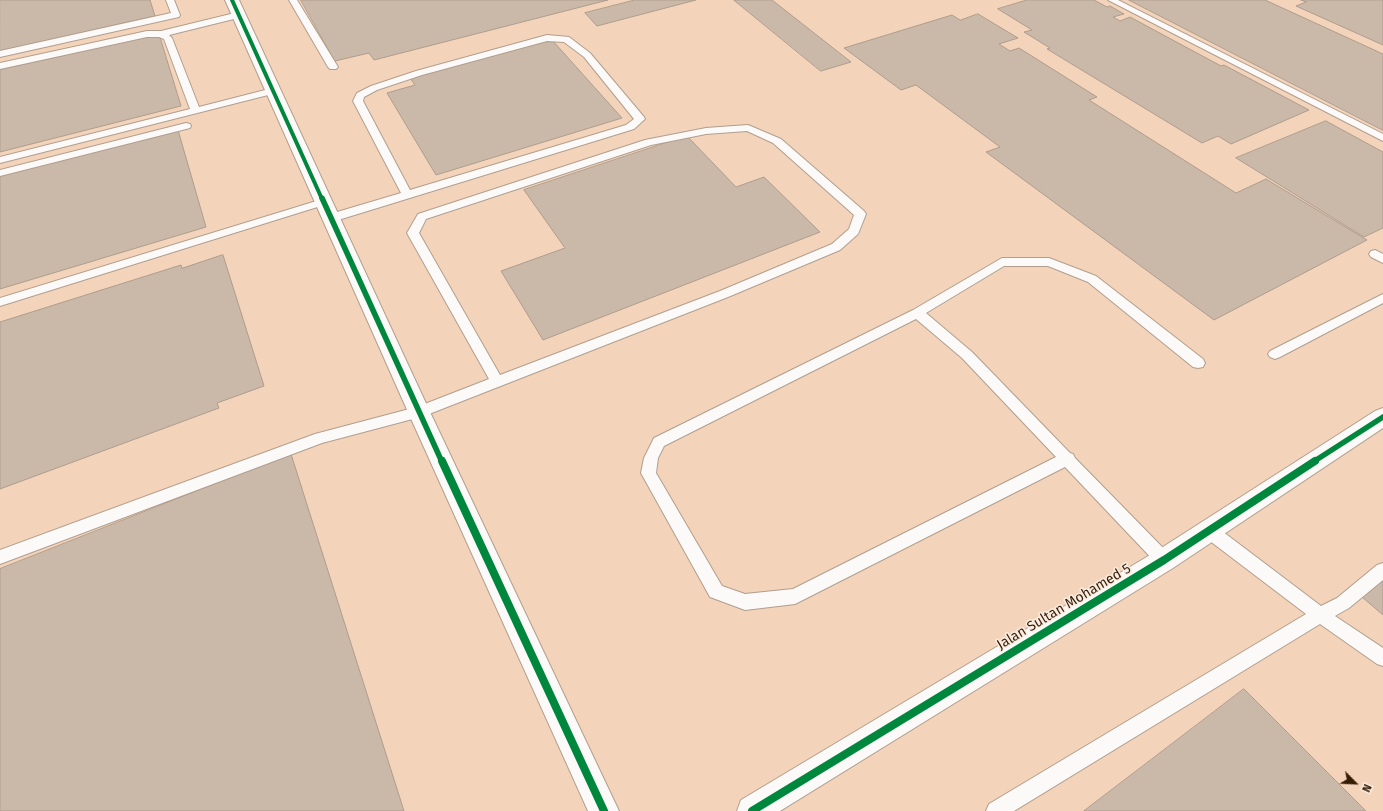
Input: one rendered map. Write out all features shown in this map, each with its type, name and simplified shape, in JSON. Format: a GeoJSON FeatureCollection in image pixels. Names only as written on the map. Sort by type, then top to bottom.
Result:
{"type":"FeatureCollection","features":[{"type":"Feature","properties":{"kind":"street"},"geometry":{"type":"LineString","coordinates":[[235,8],[419,412],[604,811]]}},
{"type":"Feature","properties":{"kind":"street","name":"Jalan Sultan Mohamed 5"},"geometry":{"type":"LineString","coordinates":[[752,811],[1164,560],[1383,417]]}},
{"type":"Feature","properties":{"kind":"lane"},"geometry":{"type":"LineString","coordinates":[[0,54],[176,15],[170,0]]}},
{"type":"Feature","properties":{"kind":"lane"},"geometry":{"type":"LineString","coordinates":[[293,0],[333,68]]}},
{"type":"Feature","properties":{"kind":"lane"},"geometry":{"type":"LineString","coordinates":[[1112,0],[1383,138]]}},
{"type":"Feature","properties":{"kind":"lane"},"geometry":{"type":"LineString","coordinates":[[0,66],[147,34],[161,34],[235,8]]}},
{"type":"Feature","properties":{"kind":"lane"},"geometry":{"type":"LineString","coordinates":[[161,34],[168,38],[196,111]]}},
{"type":"Feature","properties":{"kind":"lane"},"geometry":{"type":"LineString","coordinates":[[0,302],[327,210],[407,195],[630,127],[640,119],[587,54],[566,39],[547,38],[419,73],[374,88],[360,95],[358,101],[407,195]]}},
{"type":"Feature","properties":{"kind":"lane"},"geometry":{"type":"LineString","coordinates":[[0,160],[273,91]]}},
{"type":"Feature","properties":{"kind":"lane"},"geometry":{"type":"LineString","coordinates":[[0,173],[186,126]]}},
{"type":"Feature","properties":{"kind":"lane"},"geometry":{"type":"LineString","coordinates":[[0,557],[320,438],[419,412],[497,382],[724,294],[836,247],[854,231],[860,214],[777,141],[748,128],[706,131],[649,142],[422,217],[412,233],[497,382]]}},
{"type":"Feature","properties":{"kind":"lane"},"geometry":{"type":"LineString","coordinates":[[1068,458],[795,596],[745,602],[716,592],[648,474],[651,458],[659,442],[917,313],[1002,262],[1049,262],[1092,279],[1198,363]]}},
{"type":"Feature","properties":{"kind":"lane"},"geometry":{"type":"LineString","coordinates":[[1275,354],[1383,298]]}},
{"type":"Feature","properties":{"kind":"lane"},"geometry":{"type":"LineString","coordinates":[[917,313],[967,355],[1068,458],[1164,560]]}},
{"type":"Feature","properties":{"kind":"lane"},"geometry":{"type":"LineString","coordinates":[[1208,530],[1320,615],[1383,658]]}},
{"type":"Feature","properties":{"kind":"lane"},"geometry":{"type":"LineString","coordinates":[[996,811],[1320,615],[1344,603],[1383,570]]}},
{"type":"Feature","properties":{"kind":"shaded area"},"geometry":{"type":"Polygon","coordinates":[[[0,0],[1383,0],[1383,811],[0,811],[0,0]]]}},
{"type":"Feature","properties":{"kind":"building"},"geometry":{"type":"Polygon","coordinates":[[[0,0],[150,0],[155,16],[0,51],[0,0]]]}},
{"type":"Feature","properties":{"kind":"building"},"geometry":{"type":"Polygon","coordinates":[[[301,0],[608,0],[374,60],[369,53],[335,61],[301,0]]]}},
{"type":"Feature","properties":{"kind":"building"},"geometry":{"type":"Polygon","coordinates":[[[635,0],[696,0],[597,26],[585,13],[635,0]]]}},
{"type":"Feature","properties":{"kind":"building"},"geometry":{"type":"Polygon","coordinates":[[[734,0],[772,0],[851,62],[821,71],[734,0]]]}},
{"type":"Feature","properties":{"kind":"building"},"geometry":{"type":"Polygon","coordinates":[[[1027,0],[1094,0],[1107,7],[1110,6],[1124,14],[1113,17],[1120,21],[1130,17],[1221,66],[1224,65],[1309,110],[1231,144],[1218,136],[1202,143],[1047,49],[1050,48],[1024,32],[1032,30],[998,9],[1027,0]]]}},
{"type":"Feature","properties":{"kind":"building"},"geometry":{"type":"Polygon","coordinates":[[[1129,0],[1265,0],[1383,54],[1383,130],[1129,0]]]}},
{"type":"Feature","properties":{"kind":"building"},"geometry":{"type":"Polygon","coordinates":[[[1301,0],[1383,0],[1383,45],[1296,6],[1306,2],[1301,0]]]}},
{"type":"Feature","properties":{"kind":"building"},"geometry":{"type":"Polygon","coordinates":[[[978,14],[1018,38],[999,44],[1010,51],[1019,48],[1097,97],[1089,100],[1236,193],[1266,179],[1367,240],[1214,320],[986,152],[1000,147],[916,85],[901,90],[844,48],[952,15],[960,20],[978,14]]]}},
{"type":"Feature","properties":{"kind":"building"},"geometry":{"type":"Polygon","coordinates":[[[159,34],[181,106],[0,152],[0,70],[159,34]]]}},
{"type":"Feature","properties":{"kind":"building"},"geometry":{"type":"Polygon","coordinates":[[[552,40],[622,118],[436,175],[387,93],[415,85],[410,78],[552,40]]]}},
{"type":"Feature","properties":{"kind":"building"},"geometry":{"type":"Polygon","coordinates":[[[1326,121],[1383,152],[1383,228],[1364,237],[1236,158],[1326,121]]]}},
{"type":"Feature","properties":{"kind":"building"},"geometry":{"type":"Polygon","coordinates":[[[178,130],[206,227],[0,289],[0,176],[178,130]]]}},
{"type":"Feature","properties":{"kind":"building"},"geometry":{"type":"Polygon","coordinates":[[[687,136],[736,187],[764,177],[820,232],[543,340],[501,271],[565,248],[524,190],[687,136]]]}},
{"type":"Feature","properties":{"kind":"building"},"geometry":{"type":"Polygon","coordinates":[[[223,255],[264,386],[217,403],[219,408],[0,489],[0,322],[181,265],[182,268],[223,255]]]}},
{"type":"Feature","properties":{"kind":"building"},"geometry":{"type":"Polygon","coordinates":[[[291,454],[404,811],[0,811],[0,569],[291,454]]]}},
{"type":"Feature","properties":{"kind":"building"},"geometry":{"type":"Polygon","coordinates":[[[1383,570],[1383,615],[1355,591],[1383,570]]]}},
{"type":"Feature","properties":{"kind":"building"},"geometry":{"type":"Polygon","coordinates":[[[1244,689],[1366,811],[1084,811],[1244,689]]]}},
{"type":"Feature","properties":{"kind":"cycle path"},"geometry":{"type":"LineString","coordinates":[[232,0],[419,412],[604,811]]}},
{"type":"Feature","properties":{"kind":"cycle path"},"geometry":{"type":"LineString","coordinates":[[752,811],[1164,560],[1383,417]]}}]}
